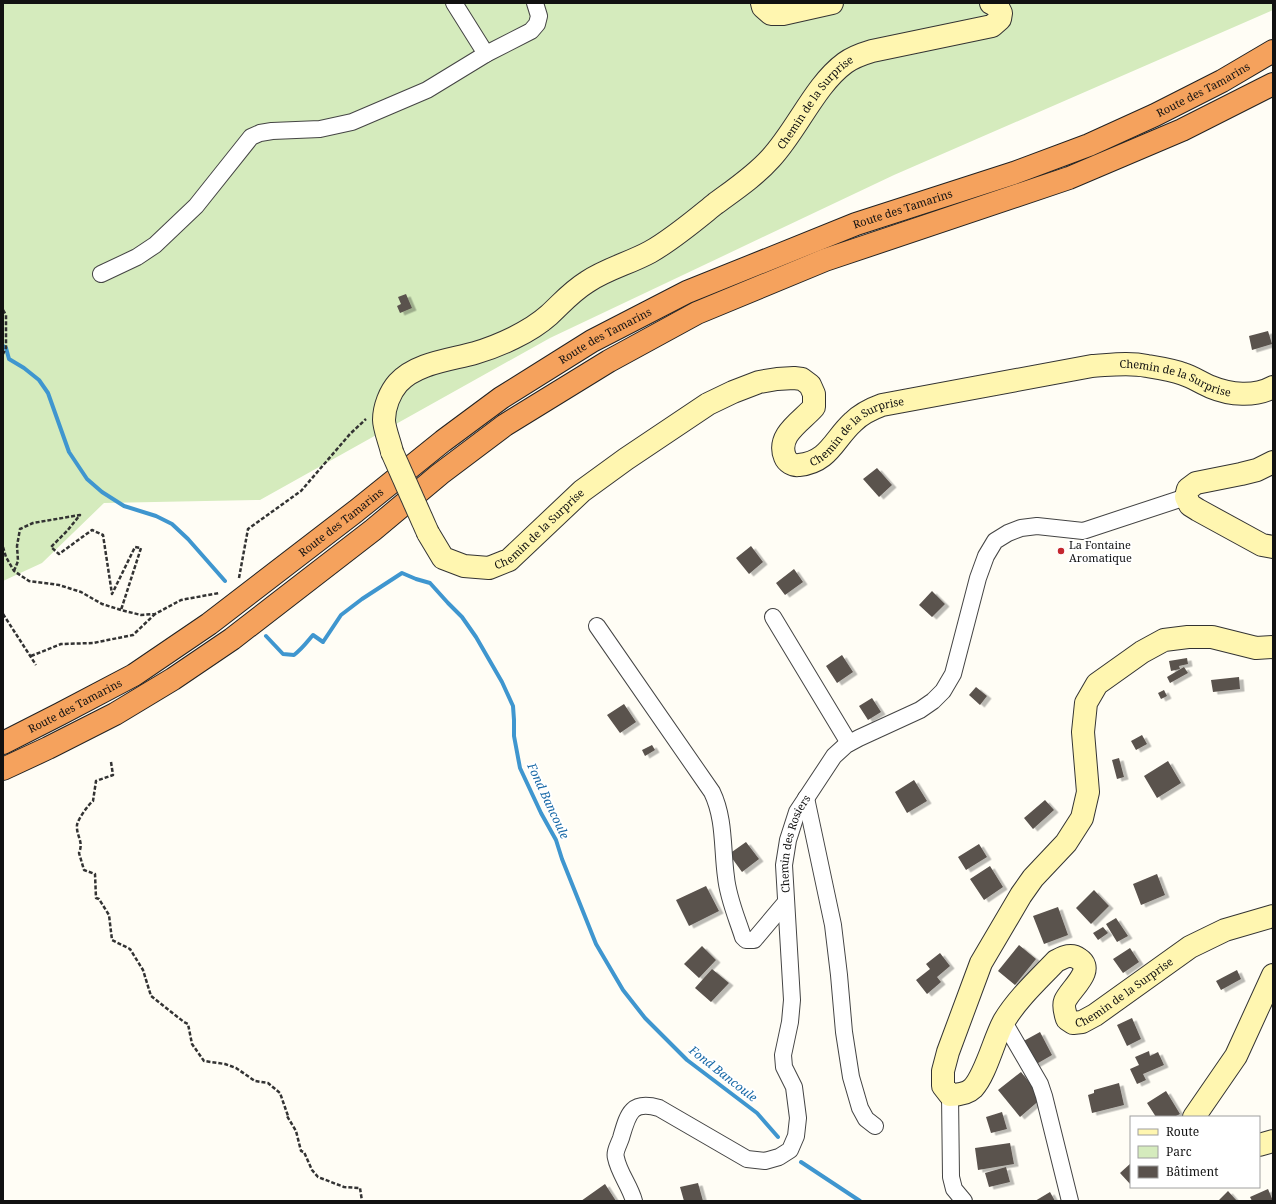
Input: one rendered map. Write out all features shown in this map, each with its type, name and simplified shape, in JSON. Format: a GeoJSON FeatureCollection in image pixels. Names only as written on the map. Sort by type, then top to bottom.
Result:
{"type":"FeatureCollection","features":[{"type":"Feature","properties":{"kind":"highway","name":"Route des Tamarins"},"geometry":{"type":"LineString","coordinates":[[3,743],[134,675],[203,628],[350,515],[442,441],[501,398],[592,341],[687,292],[856,224],[1014,173],[1089,145],[1155,115],[1222,81],[1273,51]]}},
{"type":"Feature","properties":{"kind":"highway","name":"Route des Tamarins"},"geometry":{"type":"LineString","coordinates":[[3,769],[115,714],[186,670],[232,639],[373,530],[440,474],[505,425],[609,361],[643,342],[697,313],[825,260],[1069,178],[1182,130],[1273,84]]}},
{"type":"Feature","properties":{"kind":"main road"},"geometry":{"type":"LineString","coordinates":[[762,3],[763,7],[771,14],[783,14],[832,3]]}},
{"type":"Feature","properties":{"kind":"main road","name":"Chemin de la Surprise"},"geometry":{"type":"LineString","coordinates":[[991,3],[998,7],[1001,13],[1000,19],[992,26],[872,51],[858,55],[845,63],[833,73],[786,141],[771,159],[756,173],[673,236],[650,252],[588,281],[568,295],[548,316],[508,340],[476,352],[439,361],[409,373],[398,383],[390,394],[384,420],[392,452],[428,533],[443,558],[464,566],[490,568],[509,560],[582,491],[626,459],[708,404],[759,382],[777,379],[802,379],[810,385],[814,394],[814,407],[789,432],[784,440],[783,450],[785,458],[796,466],[808,464],[821,458],[831,450],[852,422],[865,412],[882,405],[1092,366],[1118,364],[1146,365],[1184,374],[1212,388],[1243,394],[1264,392],[1273,387]]}},
{"type":"Feature","properties":{"kind":"main road"},"geometry":{"type":"LineString","coordinates":[[1273,462],[1257,470],[1196,483],[1188,489],[1186,497],[1190,504],[1198,510],[1262,545],[1273,547]]}},
{"type":"Feature","properties":{"kind":"main road"},"geometry":{"type":"LineString","coordinates":[[950,1095],[943,1086],[943,1071],[948,1052],[981,963],[1021,895],[1033,878],[1066,843],[1082,818],[1088,792],[1083,732],[1086,703],[1097,684],[1142,652],[1164,640],[1188,637],[1212,637],[1256,648],[1273,647]]}},
{"type":"Feature","properties":{"kind":"main road","name":"Chemin de la Surprise"},"geometry":{"type":"LineString","coordinates":[[950,1095],[962,1095],[973,1088],[981,1076],[1004,1022],[1019,1000],[1056,961],[1072,955],[1080,959],[1084,966],[1084,973],[1065,1001],[1064,1010],[1066,1019],[1073,1023],[1082,1022],[1095,1015],[1190,947],[1225,930],[1273,916]]}},
{"type":"Feature","properties":{"kind":"main road"},"geometry":{"type":"LineString","coordinates":[[1195,1116],[1236,1056],[1273,975]]}},
{"type":"Feature","properties":{"kind":"main road"},"geometry":{"type":"LineString","coordinates":[[1260,1145],[1273,1141]]}},
{"type":"Feature","properties":{"kind":"street"},"geometry":{"type":"LineString","coordinates":[[454,3],[486,54]]}},
{"type":"Feature","properties":{"kind":"street"},"geometry":{"type":"LineString","coordinates":[[101,274],[137,257],[155,245],[196,206],[251,137],[260,133],[272,131],[320,129],[352,122],[427,90],[486,54],[531,31],[537,24],[539,16],[535,3]]}},
{"type":"Feature","properties":{"kind":"street","name":"Chemin des Rosiers"},"geometry":{"type":"LineString","coordinates":[[634,1201],[618,1166],[615,1155],[626,1120],[632,1110],[639,1106],[649,1105],[659,1108],[747,1160],[765,1161],[779,1157],[790,1150],[796,1136],[798,1118],[794,1087],[784,1067],[783,1055],[790,1022],[792,1000],[784,865],[787,846],[797,812],[834,756],[849,743],[920,710],[933,701],[943,691],[955,669],[978,578],[986,556],[995,541],[1008,533],[1021,528],[1037,526],[1083,531],[1186,497]]}},
{"type":"Feature","properties":{"kind":"street"},"geometry":{"type":"LineString","coordinates":[[773,617],[849,743]]}},
{"type":"Feature","properties":{"kind":"street"},"geometry":{"type":"LineString","coordinates":[[597,626],[712,792],[718,804],[721,818],[726,879],[733,909],[743,937],[746,940],[754,940],[786,902]]}},
{"type":"Feature","properties":{"kind":"street"},"geometry":{"type":"LineString","coordinates":[[806,798],[833,925],[844,1032],[851,1077],[860,1108],[866,1119],[876,1126]]}},
{"type":"Feature","properties":{"kind":"street"},"geometry":{"type":"LineString","coordinates":[[1004,1022],[1040,1084],[1070,1201]]}},
{"type":"Feature","properties":{"kind":"street"},"geometry":{"type":"LineString","coordinates":[[950,1095],[951,1177],[954,1189],[964,1201]]}},
{"type":"Feature","properties":{"kind":"path"},"geometry":{"type":"LineString","coordinates":[[3,310],[6,315],[6,348],[3,354]]}},
{"type":"Feature","properties":{"kind":"path"},"geometry":{"type":"LineString","coordinates":[[235,583],[239,579],[248,529],[301,491],[362,422],[387,406]]}},
{"type":"Feature","properties":{"kind":"path"},"geometry":{"type":"LineString","coordinates":[[14,571],[18,561],[17,546],[20,529],[33,523],[80,515],[67,531],[51,546],[59,554],[92,530],[103,535],[112,594],[135,547],[141,548],[121,610]]}},
{"type":"Feature","properties":{"kind":"path"},"geometry":{"type":"LineString","coordinates":[[3,547],[6,557],[14,571],[29,581],[59,585],[81,592],[102,604],[121,610],[141,615],[155,614]]}},
{"type":"Feature","properties":{"kind":"path"},"geometry":{"type":"LineString","coordinates":[[31,656],[61,644],[93,643],[133,635],[155,614],[181,600],[217,594],[222,591]]}},
{"type":"Feature","properties":{"kind":"path"},"geometry":{"type":"LineString","coordinates":[[3,614],[36,664]]}},
{"type":"Feature","properties":{"kind":"path"},"geometry":{"type":"LineString","coordinates":[[111,762],[113,775],[96,781],[93,801],[89,804],[78,826],[82,848],[79,854],[84,870],[95,874],[96,898],[99,899],[109,915],[112,940],[130,950],[143,970],[151,996],[188,1024],[192,1044],[204,1061],[225,1064],[236,1068],[255,1081],[268,1083],[280,1093],[288,1116],[286,1116],[296,1132],[301,1151],[304,1152],[312,1170],[318,1177],[335,1184],[344,1187],[360,1188],[362,1201]]}},
{"type":"Feature","properties":{"kind":"green space"},"geometry":{"type":"Polygon","coordinates":[[[3,3],[1273,3],[1273,10],[894,175],[550,338],[260,500],[104,503],[42,563],[3,581],[3,3]]]}},
{"type":"Feature","properties":{"kind":"building"},"geometry":{"type":"Polygon","coordinates":[[[406,294],[412,308],[400,313],[397,306],[401,304],[398,297],[406,294]]]}},
{"type":"Feature","properties":{"kind":"building"},"geometry":{"type":"Polygon","coordinates":[[[1268,331],[1272,344],[1252,350],[1249,336],[1268,331]]]}},
{"type":"Feature","properties":{"kind":"building"},"geometry":{"type":"Polygon","coordinates":[[[877,468],[892,485],[879,497],[863,479],[877,468]]]}},
{"type":"Feature","properties":{"kind":"building"},"geometry":{"type":"Polygon","coordinates":[[[751,546],[763,562],[749,574],[736,558],[751,546]]]}},
{"type":"Feature","properties":{"kind":"building"},"geometry":{"type":"Polygon","coordinates":[[[794,569],[803,582],[785,595],[776,583],[794,569]]]}},
{"type":"Feature","properties":{"kind":"building"},"geometry":{"type":"Polygon","coordinates":[[[932,591],[945,604],[932,617],[919,605],[932,591]]]}},
{"type":"Feature","properties":{"kind":"building"},"geometry":{"type":"Polygon","coordinates":[[[842,655],[853,672],[837,683],[826,666],[842,655]]]}},
{"type":"Feature","properties":{"kind":"building"},"geometry":{"type":"Polygon","coordinates":[[[1187,658],[1188,664],[1179,666],[1180,669],[1171,671],[1169,661],[1187,658]]]}},
{"type":"Feature","properties":{"kind":"building"},"geometry":{"type":"Polygon","coordinates":[[[1184,667],[1188,673],[1170,683],[1167,677],[1184,667]]]}},
{"type":"Feature","properties":{"kind":"building"},"geometry":{"type":"Polygon","coordinates":[[[1239,677],[1240,689],[1213,692],[1211,680],[1239,677]]]}},
{"type":"Feature","properties":{"kind":"building"},"geometry":{"type":"Polygon","coordinates":[[[976,687],[987,696],[980,705],[969,695],[976,687]]]}},
{"type":"Feature","properties":{"kind":"building"},"geometry":{"type":"Polygon","coordinates":[[[1164,690],[1167,696],[1161,699],[1158,693],[1164,690]]]}},
{"type":"Feature","properties":{"kind":"building"},"geometry":{"type":"Polygon","coordinates":[[[872,698],[881,712],[868,720],[859,706],[872,698]]]}},
{"type":"Feature","properties":{"kind":"building"},"geometry":{"type":"Polygon","coordinates":[[[624,704],[636,722],[620,733],[607,715],[624,704]]]}},
{"type":"Feature","properties":{"kind":"building"},"geometry":{"type":"Polygon","coordinates":[[[1142,735],[1147,744],[1136,750],[1131,741],[1142,735]]]}},
{"type":"Feature","properties":{"kind":"building"},"geometry":{"type":"Polygon","coordinates":[[[652,745],[655,750],[645,756],[642,750],[652,745]]]}},
{"type":"Feature","properties":{"kind":"building"},"geometry":{"type":"Polygon","coordinates":[[[1119,758],[1124,777],[1117,779],[1112,760],[1119,758]]]}},
{"type":"Feature","properties":{"kind":"building"},"geometry":{"type":"Polygon","coordinates":[[[1168,761],[1181,783],[1157,798],[1144,776],[1168,761]]]}},
{"type":"Feature","properties":{"kind":"building"},"geometry":{"type":"Polygon","coordinates":[[[914,780],[927,801],[907,813],[895,792],[914,780]]]}},
{"type":"Feature","properties":{"kind":"building"},"geometry":{"type":"Polygon","coordinates":[[[1045,800],[1054,810],[1033,829],[1024,818],[1045,800]]]}},
{"type":"Feature","properties":{"kind":"building"},"geometry":{"type":"Polygon","coordinates":[[[746,842],[759,859],[742,872],[729,854],[746,842]]]}},
{"type":"Feature","properties":{"kind":"building"},"geometry":{"type":"Polygon","coordinates":[[[979,844],[987,857],[966,870],[958,857],[979,844]]]}},
{"type":"Feature","properties":{"kind":"building"},"geometry":{"type":"Polygon","coordinates":[[[990,866],[1003,887],[984,900],[970,879],[990,866]]]}},
{"type":"Feature","properties":{"kind":"building"},"geometry":{"type":"Polygon","coordinates":[[[1157,874],[1165,895],[1141,905],[1133,884],[1157,874]]]}},
{"type":"Feature","properties":{"kind":"building"},"geometry":{"type":"Polygon","coordinates":[[[706,886],[719,911],[689,926],[676,900],[706,886]]]}},
{"type":"Feature","properties":{"kind":"building"},"geometry":{"type":"Polygon","coordinates":[[[1094,890],[1109,906],[1091,924],[1076,908],[1094,890]]]}},
{"type":"Feature","properties":{"kind":"building"},"geometry":{"type":"Polygon","coordinates":[[[1058,907],[1068,935],[1044,944],[1033,916],[1058,907]]]}},
{"type":"Feature","properties":{"kind":"building"},"geometry":{"type":"Polygon","coordinates":[[[1116,918],[1128,936],[1117,942],[1106,924],[1116,918]]]}},
{"type":"Feature","properties":{"kind":"building"},"geometry":{"type":"Polygon","coordinates":[[[1103,927],[1108,933],[1098,940],[1093,933],[1103,927]]]}},
{"type":"Feature","properties":{"kind":"building"},"geometry":{"type":"Polygon","coordinates":[[[1019,945],[1036,959],[1015,985],[998,971],[1019,945]]]}},
{"type":"Feature","properties":{"kind":"building"},"geometry":{"type":"Polygon","coordinates":[[[702,946],[716,960],[699,978],[684,964],[702,946]]]}},
{"type":"Feature","properties":{"kind":"building"},"geometry":{"type":"Polygon","coordinates":[[[1130,948],[1139,962],[1123,973],[1113,959],[1130,948]]]}},
{"type":"Feature","properties":{"kind":"building"},"geometry":{"type":"Polygon","coordinates":[[[940,953],[950,966],[937,977],[941,982],[927,994],[916,980],[930,969],[926,964],[940,953]]]}},
{"type":"Feature","properties":{"kind":"building"},"geometry":{"type":"Polygon","coordinates":[[[712,969],[729,983],[711,1002],[695,988],[712,969]]]}},
{"type":"Feature","properties":{"kind":"building"},"geometry":{"type":"Polygon","coordinates":[[[1237,970],[1241,979],[1221,990],[1216,981],[1237,970]]]}},
{"type":"Feature","properties":{"kind":"building"},"geometry":{"type":"Polygon","coordinates":[[[1132,1018],[1141,1039],[1127,1046],[1117,1025],[1132,1018]]]}},
{"type":"Feature","properties":{"kind":"building"},"geometry":{"type":"Polygon","coordinates":[[[1040,1032],[1052,1055],[1033,1066],[1020,1043],[1040,1032]]]}},
{"type":"Feature","properties":{"kind":"building"},"geometry":{"type":"Polygon","coordinates":[[[1149,1051],[1150,1056],[1158,1052],[1164,1065],[1143,1074],[1146,1080],[1137,1084],[1130,1069],[1139,1065],[1135,1057],[1149,1051]]]}},
{"type":"Feature","properties":{"kind":"building"},"geometry":{"type":"Polygon","coordinates":[[[1021,1072],[1042,1098],[1020,1117],[998,1090],[1021,1072]]]}},
{"type":"Feature","properties":{"kind":"building"},"geometry":{"type":"Polygon","coordinates":[[[1119,1083],[1124,1105],[1092,1113],[1088,1095],[1094,1093],[1094,1090],[1119,1083]]]}},
{"type":"Feature","properties":{"kind":"building"},"geometry":{"type":"Polygon","coordinates":[[[1166,1091],[1180,1114],[1176,1116],[1155,1116],[1147,1103],[1166,1091]]]}},
{"type":"Feature","properties":{"kind":"building"},"geometry":{"type":"Polygon","coordinates":[[[1002,1112],[1007,1129],[991,1133],[986,1117],[1002,1112]]]}},
{"type":"Feature","properties":{"kind":"building"},"geometry":{"type":"Polygon","coordinates":[[[1010,1143],[1014,1164],[978,1170],[975,1148],[1010,1143]]]}},
{"type":"Feature","properties":{"kind":"building"},"geometry":{"type":"Polygon","coordinates":[[[1130,1164],[1130,1184],[1120,1173],[1130,1164]]]}},
{"type":"Feature","properties":{"kind":"building"},"geometry":{"type":"Polygon","coordinates":[[[1006,1167],[1010,1182],[989,1187],[985,1173],[1006,1167]]]}},
{"type":"Feature","properties":{"kind":"building"},"geometry":{"type":"Polygon","coordinates":[[[698,1183],[703,1201],[684,1201],[680,1187],[698,1183]]]}},
{"type":"Feature","properties":{"kind":"building"},"geometry":{"type":"Polygon","coordinates":[[[605,1184],[616,1201],[581,1201],[605,1184]]]}},
{"type":"Feature","properties":{"kind":"building"},"geometry":{"type":"Polygon","coordinates":[[[1268,1189],[1273,1201],[1252,1201],[1250,1197],[1268,1189]]]}},
{"type":"Feature","properties":{"kind":"building"},"geometry":{"type":"Polygon","coordinates":[[[1228,1191],[1237,1201],[1218,1201],[1228,1191]]]}},
{"type":"Feature","properties":{"kind":"building"},"geometry":{"type":"Polygon","coordinates":[[[1050,1192],[1055,1201],[1035,1201],[1050,1192]]]}},
{"type":"Feature","properties":{"kind":"waterway","name":"Fond Bancoule"},"geometry":{"type":"LineString","coordinates":[[3,346],[6,348],[9,359],[24,368],[39,380],[48,393],[69,452],[87,479],[102,492],[124,506],[156,516],[172,524],[188,539],[225,581]]}},
{"type":"Feature","properties":{"kind":"waterway","name":"Fond Bancoule"},"geometry":{"type":"LineString","coordinates":[[266,636],[283,654],[294,655],[313,635],[323,642],[341,615],[362,599],[402,573],[430,583],[462,617],[476,637],[502,682],[513,706],[514,736],[520,768],[541,813],[556,840],[562,859],[596,944],[623,990],[645,1018],[687,1060],[757,1113],[778,1137]]}},
{"type":"Feature","properties":{"kind":"waterway","name":"Fond Bancoule"},"geometry":{"type":"LineString","coordinates":[[801,1162],[860,1201]]}},
{"type":"Feature","properties":{"kind":"place","name":"La Fontaine Aromatique"},"geometry":{"type":"Point","coordinates":[1061,551]}}]}
